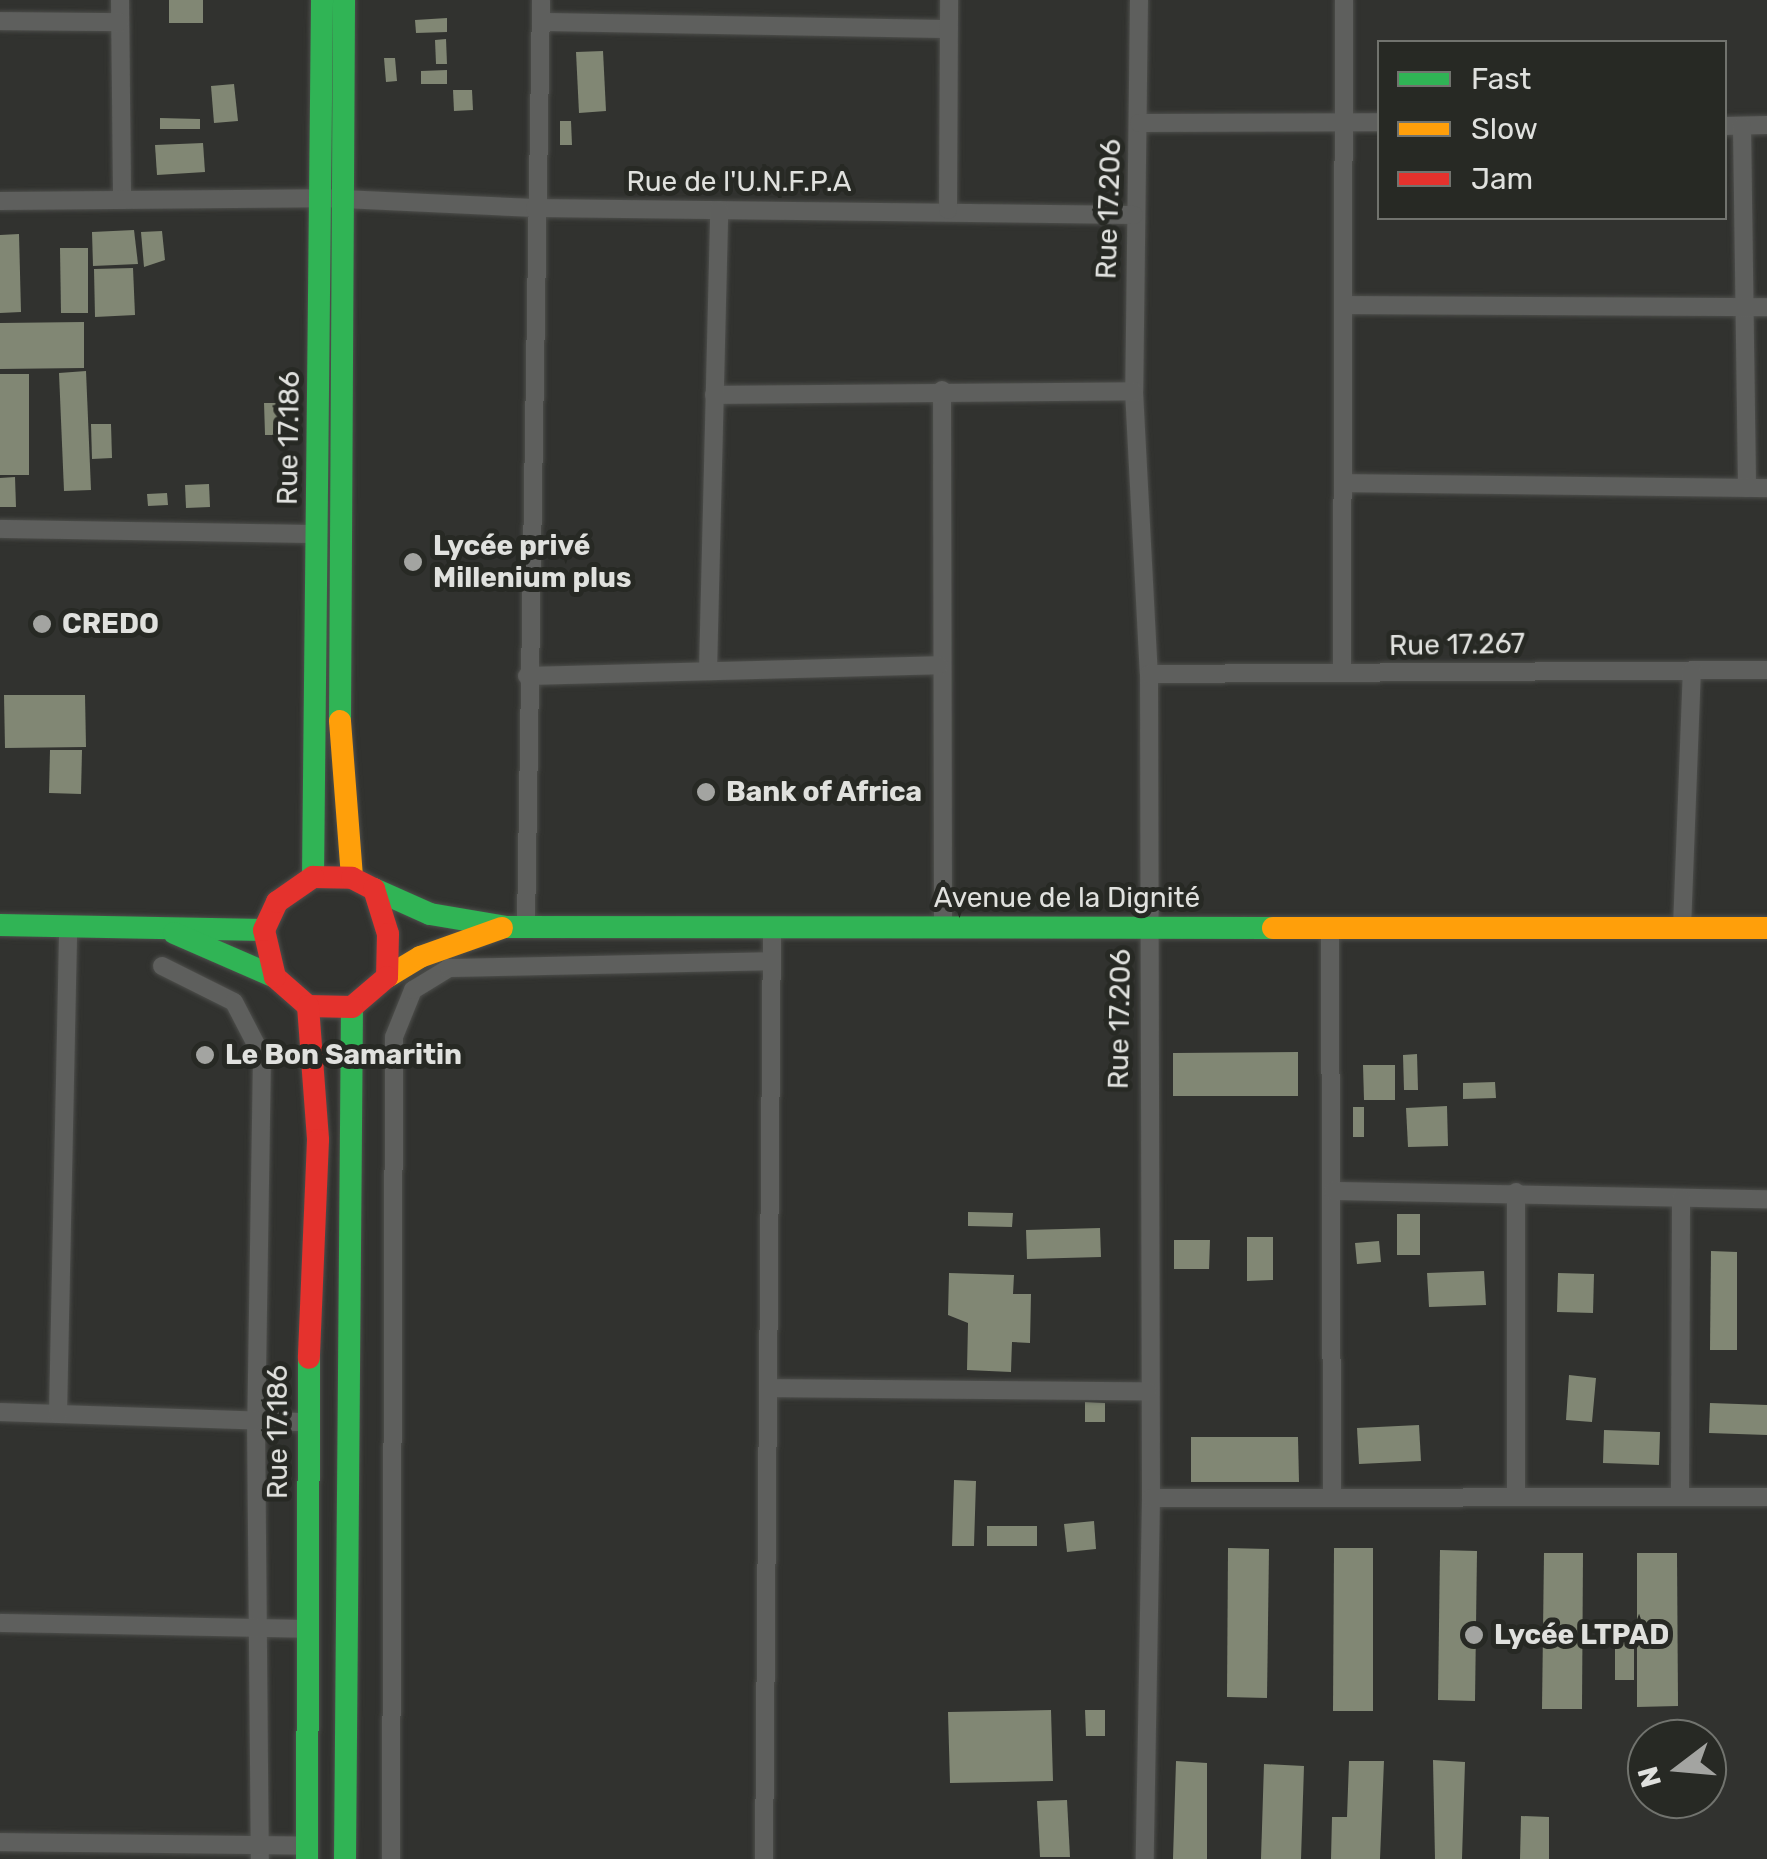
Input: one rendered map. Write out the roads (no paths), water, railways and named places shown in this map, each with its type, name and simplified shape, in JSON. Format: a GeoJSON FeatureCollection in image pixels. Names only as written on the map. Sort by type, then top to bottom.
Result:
{"type":"FeatureCollection","features":[{"type":"Feature","properties":{"kind":"main road","name":"Rue 17.186"},"geometry":{"type":"LineString","coordinates":[[313,877],[318,534],[332,198],[322,0]]}},
{"type":"Feature","properties":{"kind":"main road"},"geometry":{"type":"LineString","coordinates":[[344,0],[332,198],[340,784],[352,878]]}},
{"type":"Feature","properties":{"kind":"main road"},"geometry":{"type":"LineString","coordinates":[[275,977],[264,930],[277,902],[313,877],[352,878],[374,889],[388,934],[387,977]]}},
{"type":"Feature","properties":{"kind":"main road","name":"Avenue de la Dignité"},"geometry":{"type":"LineString","coordinates":[[374,889],[430,914],[516,927],[1767,928]]}},
{"type":"Feature","properties":{"kind":"main road"},"geometry":{"type":"LineString","coordinates":[[0,925],[264,930]]}},
{"type":"Feature","properties":{"kind":"main road"},"geometry":{"type":"LineString","coordinates":[[160,927],[275,977],[308,1006],[352,1007],[387,977],[420,957],[516,927]]}},
{"type":"Feature","properties":{"kind":"main road","name":"Rue 17.186"},"geometry":{"type":"LineString","coordinates":[[307,1853],[310,1628],[306,1422],[318,1140],[308,1006]]}},
{"type":"Feature","properties":{"kind":"main road"},"geometry":{"type":"LineString","coordinates":[[345,1859],[346,1126],[352,1007]]}},
{"type":"Feature","properties":{"kind":"street"},"geometry":{"type":"LineString","coordinates":[[120,0],[122,200]]}},
{"type":"Feature","properties":{"kind":"street"},"geometry":{"type":"LineString","coordinates":[[516,927],[527,676],[541,0]]}},
{"type":"Feature","properties":{"kind":"street"},"geometry":{"type":"LineString","coordinates":[[948,210],[949,0]]}},
{"type":"Feature","properties":{"kind":"street","name":"Rue 17.206"},"geometry":{"type":"LineString","coordinates":[[1138,0],[1140,123],[1134,215],[1134,392],[1148,674],[1148,1391],[1152,1498],[1145,1859]]}},
{"type":"Feature","properties":{"kind":"street"},"geometry":{"type":"LineString","coordinates":[[1342,674],[1344,0]]}},
{"type":"Feature","properties":{"kind":"street"},"geometry":{"type":"LineString","coordinates":[[0,20],[120,22]]}},
{"type":"Feature","properties":{"kind":"street"},"geometry":{"type":"LineString","coordinates":[[541,22],[948,29]]}},
{"type":"Feature","properties":{"kind":"street"},"geometry":{"type":"LineString","coordinates":[[1140,123],[1377,122]]}},
{"type":"Feature","properties":{"kind":"street"},"geometry":{"type":"LineString","coordinates":[[1747,488],[1745,306],[1733,126],[1767,125]]}},
{"type":"Feature","properties":{"kind":"street","name":"Rue de l'U.N.F.P.A"},"geometry":{"type":"LineString","coordinates":[[0,201],[332,198],[535,208],[1134,215]]}},
{"type":"Feature","properties":{"kind":"street"},"geometry":{"type":"LineString","coordinates":[[708,670],[719,210]]}},
{"type":"Feature","properties":{"kind":"street"},"geometry":{"type":"LineString","coordinates":[[1343,306],[1767,306]]}},
{"type":"Feature","properties":{"kind":"street"},"geometry":{"type":"LineString","coordinates":[[714,395],[942,390],[1134,392]]}},
{"type":"Feature","properties":{"kind":"street"},"geometry":{"type":"LineString","coordinates":[[942,390],[939,666],[943,929]]}},
{"type":"Feature","properties":{"kind":"street"},"geometry":{"type":"LineString","coordinates":[[1343,483],[1767,488]]}},
{"type":"Feature","properties":{"kind":"street"},"geometry":{"type":"LineString","coordinates":[[0,529],[318,534]]}},
{"type":"Feature","properties":{"kind":"street"},"geometry":{"type":"LineString","coordinates":[[527,676],[939,666]]}},
{"type":"Feature","properties":{"kind":"street"},"geometry":{"type":"LineString","coordinates":[[1682,928],[1692,670]]}},
{"type":"Feature","properties":{"kind":"street","name":"Rue 17.267"},"geometry":{"type":"LineString","coordinates":[[1148,674],[1767,670]]}},
{"type":"Feature","properties":{"kind":"street"},"geometry":{"type":"LineString","coordinates":[[58,1414],[68,925]]}},
{"type":"Feature","properties":{"kind":"street"},"geometry":{"type":"LineString","coordinates":[[1330,927],[1332,1494]]}},
{"type":"Feature","properties":{"kind":"street"},"geometry":{"type":"LineString","coordinates":[[764,1859],[772,930]]}},
{"type":"Feature","properties":{"kind":"street"},"geometry":{"type":"LineString","coordinates":[[391,1859],[394,1037],[413,990],[449,968],[772,962]]}},
{"type":"Feature","properties":{"kind":"street"},"geometry":{"type":"LineString","coordinates":[[162,966],[234,1002],[262,1056],[256,1420],[260,1852]]}},
{"type":"Feature","properties":{"kind":"street"},"geometry":{"type":"LineString","coordinates":[[1333,1191],[1767,1200]]}},
{"type":"Feature","properties":{"kind":"street"},"geometry":{"type":"LineString","coordinates":[[1516,1192],[1516,1496]]}},
{"type":"Feature","properties":{"kind":"street"},"geometry":{"type":"LineString","coordinates":[[1680,1494],[1681,1198]]}},
{"type":"Feature","properties":{"kind":"street"},"geometry":{"type":"LineString","coordinates":[[768,1388],[1148,1391]]}},
{"type":"Feature","properties":{"kind":"street"},"geometry":{"type":"LineString","coordinates":[[0,1412],[306,1422]]}},
{"type":"Feature","properties":{"kind":"street"},"geometry":{"type":"LineString","coordinates":[[1152,1498],[1332,1494],[1767,1496]]}},
{"type":"Feature","properties":{"kind":"street"},"geometry":{"type":"LineString","coordinates":[[0,1623],[310,1628]]}},
{"type":"Feature","properties":{"kind":"street"},"geometry":{"type":"LineString","coordinates":[[0,1842],[54,1851],[307,1853]]}},
{"type":"Feature","properties":{"kind":"place","name":"Lycée privé Millenium plus"},"geometry":{"type":"Point","coordinates":[413,562]}},
{"type":"Feature","properties":{"kind":"place","name":"CREDO"},"geometry":{"type":"Point","coordinates":[42,624]}},
{"type":"Feature","properties":{"kind":"place","name":"Bank of Africa"},"geometry":{"type":"Point","coordinates":[706,792]}},
{"type":"Feature","properties":{"kind":"place","name":"Le Bon Samaritin"},"geometry":{"type":"Point","coordinates":[205,1055]}},
{"type":"Feature","properties":{"kind":"place","name":"Lycée LTPAD"},"geometry":{"type":"Point","coordinates":[1474,1635]}}]}
